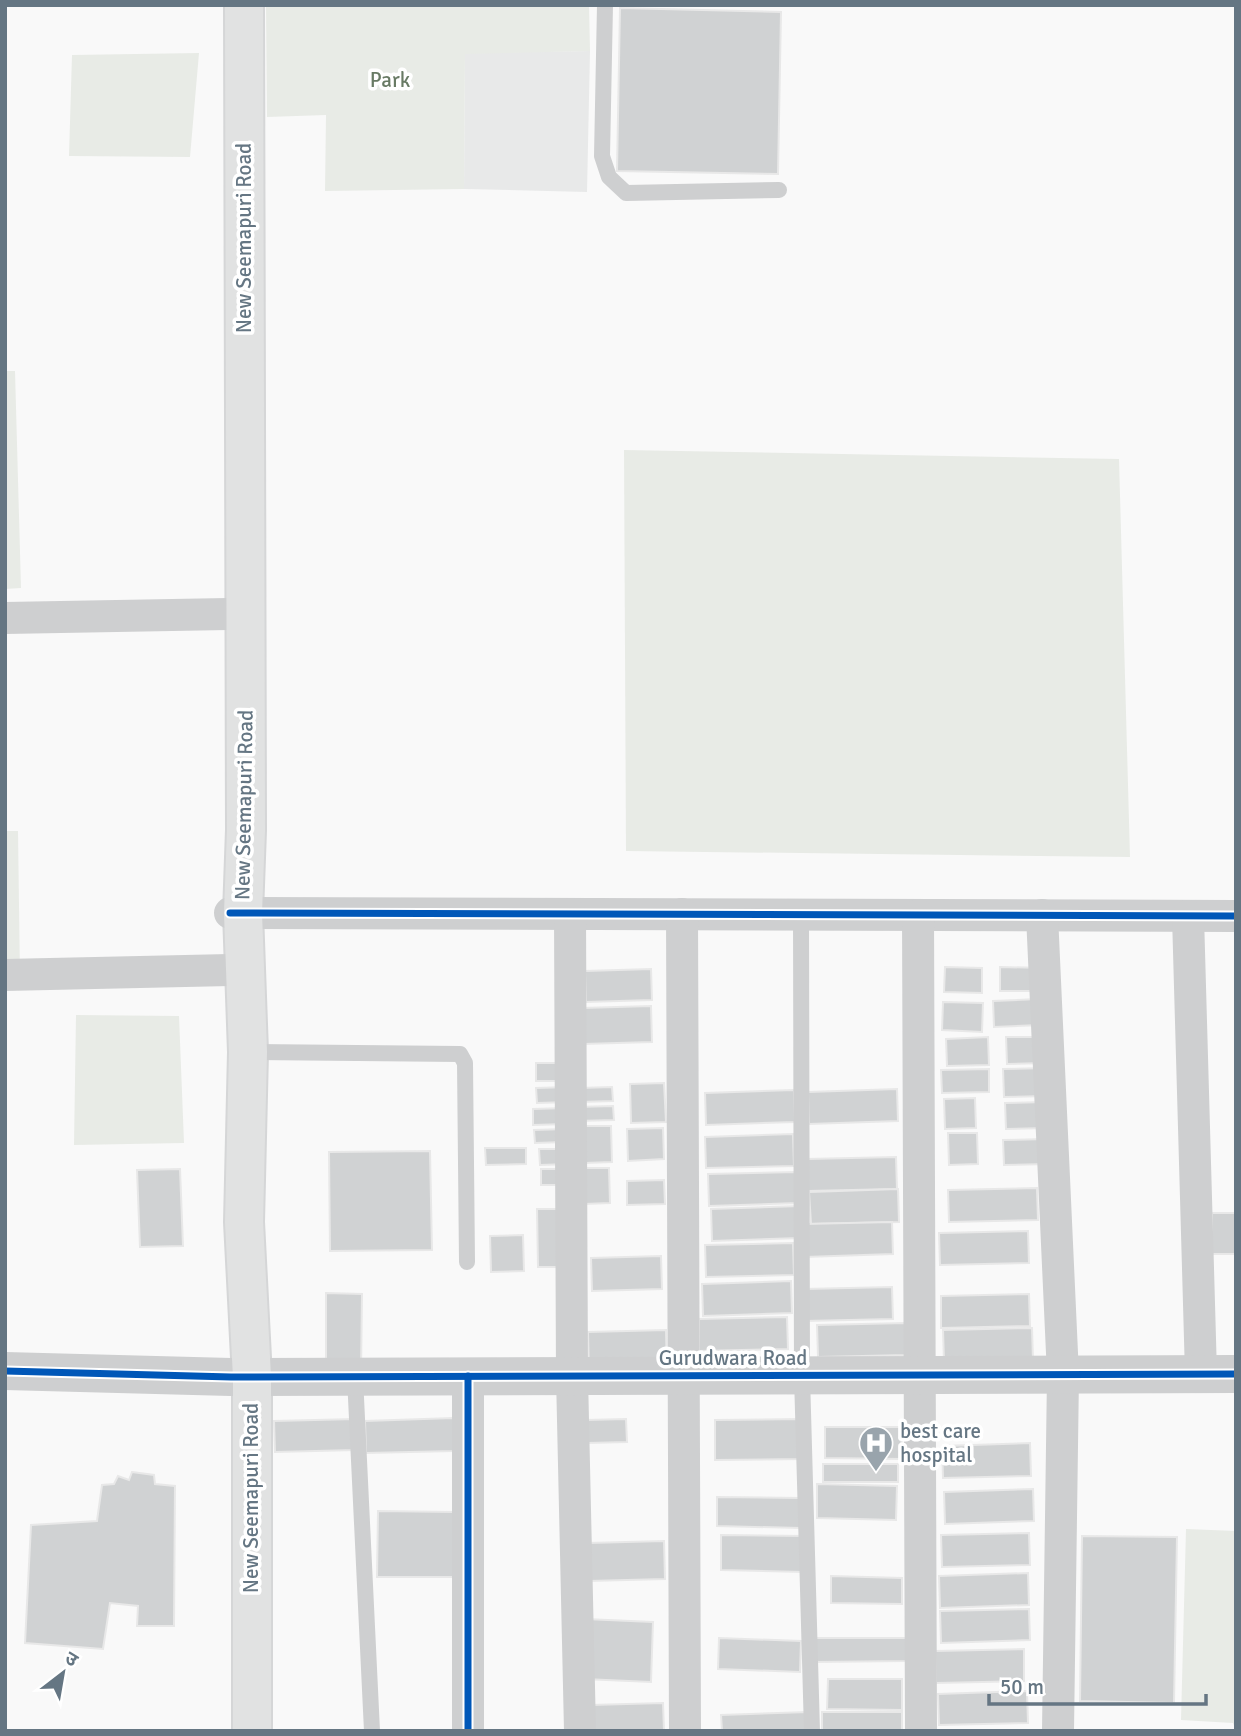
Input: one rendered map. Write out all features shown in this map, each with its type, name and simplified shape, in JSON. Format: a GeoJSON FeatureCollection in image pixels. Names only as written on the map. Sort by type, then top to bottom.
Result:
{"type":"FeatureCollection","features":[{"type":"Feature","properties":{"kind":"main road","name":"New Seemapuri Road"},"geometry":{"type":"LineString","coordinates":[[224,5],[228,614],[239,1052],[241,1377],[252,1731]]}},
{"type":"Feature","properties":{"kind":"main road","name":"New Seemapuri Road"},"geometry":{"type":"LineString","coordinates":[[239,1052],[230,970],[246,830],[244,5]]}},
{"type":"Feature","properties":{"kind":"main road","name":"New Seemapuri Road"},"geometry":{"type":"LineString","coordinates":[[231,1731],[241,1377]]}},
{"type":"Feature","properties":{"kind":"street"},"geometry":{"type":"LineString","coordinates":[[5,618],[228,614]]}},
{"type":"Feature","properties":{"kind":"street"},"geometry":{"type":"LineString","coordinates":[[236,913],[1236,916]]}},
{"type":"Feature","properties":{"kind":"street"},"geometry":{"type":"LineString","coordinates":[[570,914],[572,1376],[580,1731]]}},
{"type":"Feature","properties":{"kind":"street"},"geometry":{"type":"LineString","coordinates":[[682,914],[685,1731]]}},
{"type":"Feature","properties":{"kind":"street"},"geometry":{"type":"LineString","coordinates":[[918,915],[922,1375],[921,1731]]}},
{"type":"Feature","properties":{"kind":"street"},"geometry":{"type":"LineString","coordinates":[[1042,915],[1063,1375],[1059,1731]]}},
{"type":"Feature","properties":{"kind":"street"},"geometry":{"type":"LineString","coordinates":[[1188,916],[1218,1374]]}},
{"type":"Feature","properties":{"kind":"street"},"geometry":{"type":"LineString","coordinates":[[5,975],[230,970]]}},
{"type":"Feature","properties":{"kind":"street","name":"Gurudwara Road"},"geometry":{"type":"LineString","coordinates":[[5,1371],[241,1377],[1218,1374]]}},
{"type":"Feature","properties":{"kind":"street"},"geometry":{"type":"LineString","coordinates":[[468,1376],[468,1731]]}},
{"type":"Feature","properties":{"kind":"lane"},"geometry":{"type":"LineString","coordinates":[[605,5],[602,156],[609,177],[626,193],[779,190]]}},
{"type":"Feature","properties":{"kind":"lane"},"geometry":{"type":"LineString","coordinates":[[801,915],[802,1376],[812,1731]]}},
{"type":"Feature","properties":{"kind":"lane"},"geometry":{"type":"LineString","coordinates":[[239,1052],[460,1054],[465,1063],[467,1262]]}},
{"type":"Feature","properties":{"kind":"lane"},"geometry":{"type":"LineString","coordinates":[[355,1377],[372,1731]]}},
{"type":"Feature","properties":{"kind":"shaded area"},"geometry":{"type":"Polygon","coordinates":[[[590,51],[587,192],[464,189],[465,53],[590,51]]]}},
{"type":"Feature","properties":{"kind":"green space","name":"Park"},"geometry":{"type":"Polygon","coordinates":[[[266,5],[589,5],[590,51],[465,54],[464,189],[325,191],[326,115],[267,117],[266,5]]]}},
{"type":"Feature","properties":{"kind":"green space"},"geometry":{"type":"Polygon","coordinates":[[[199,53],[190,157],[69,156],[72,55],[199,53]]]}},
{"type":"Feature","properties":{"kind":"green space"},"geometry":{"type":"Polygon","coordinates":[[[5,371],[15,371],[21,588],[5,589],[5,371]]]}},
{"type":"Feature","properties":{"kind":"green space"},"geometry":{"type":"Polygon","coordinates":[[[624,450],[1119,459],[1130,857],[626,851],[624,450]]]}},
{"type":"Feature","properties":{"kind":"green space"},"geometry":{"type":"Polygon","coordinates":[[[5,831],[18,831],[20,979],[5,979],[5,831]]]}},
{"type":"Feature","properties":{"kind":"green space"},"geometry":{"type":"Polygon","coordinates":[[[76,1015],[179,1016],[184,1143],[74,1145],[76,1015]]]}},
{"type":"Feature","properties":{"kind":"green space"},"geometry":{"type":"Polygon","coordinates":[[[1186,1529],[1236,1531],[1236,1731],[1233,1723],[1181,1720],[1186,1529]]]}},
{"type":"Feature","properties":{"kind":"building"},"geometry":{"type":"Polygon","coordinates":[[[620,8],[781,12],[778,174],[617,171],[620,8]]]}},
{"type":"Feature","properties":{"kind":"building"},"geometry":{"type":"Polygon","coordinates":[[[945,967],[982,968],[982,993],[944,992],[945,967]]]}},
{"type":"Feature","properties":{"kind":"building"},"geometry":{"type":"Polygon","coordinates":[[[1000,967],[1044,968],[1044,991],[1000,991],[1000,967]]]}},
{"type":"Feature","properties":{"kind":"building"},"geometry":{"type":"Polygon","coordinates":[[[651,969],[652,1000],[586,1002],[585,971],[651,969]]]}},
{"type":"Feature","properties":{"kind":"building"},"geometry":{"type":"Polygon","coordinates":[[[1038,999],[1040,1025],[994,1027],[993,1001],[1038,999]]]}},
{"type":"Feature","properties":{"kind":"building"},"geometry":{"type":"Polygon","coordinates":[[[943,1002],[983,1003],[982,1032],[942,1030],[943,1002]]]}},
{"type":"Feature","properties":{"kind":"building"},"geometry":{"type":"Polygon","coordinates":[[[651,1006],[652,1042],[583,1044],[582,1008],[651,1006]]]}},
{"type":"Feature","properties":{"kind":"building"},"geometry":{"type":"Polygon","coordinates":[[[988,1037],[989,1065],[947,1066],[946,1039],[988,1037]]]}},
{"type":"Feature","properties":{"kind":"building"},"geometry":{"type":"Polygon","coordinates":[[[1006,1037],[1044,1037],[1045,1063],[1007,1064],[1006,1037]]]}},
{"type":"Feature","properties":{"kind":"building"},"geometry":{"type":"Polygon","coordinates":[[[536,1063],[568,1063],[568,1081],[536,1081],[536,1063]]]}},
{"type":"Feature","properties":{"kind":"building"},"geometry":{"type":"Polygon","coordinates":[[[1047,1068],[1047,1096],[1004,1097],[1003,1069],[1047,1068]]]}},
{"type":"Feature","properties":{"kind":"building"},"geometry":{"type":"Polygon","coordinates":[[[989,1069],[989,1092],[942,1093],[941,1070],[989,1069]]]}},
{"type":"Feature","properties":{"kind":"building"},"geometry":{"type":"Polygon","coordinates":[[[664,1083],[666,1122],[631,1123],[630,1084],[664,1083]]]}},
{"type":"Feature","properties":{"kind":"building"},"geometry":{"type":"Polygon","coordinates":[[[569,1087],[570,1102],[537,1103],[536,1088],[569,1087]]]}},
{"type":"Feature","properties":{"kind":"building"},"geometry":{"type":"Polygon","coordinates":[[[612,1087],[613,1101],[579,1102],[579,1088],[612,1087]]]}},
{"type":"Feature","properties":{"kind":"building"},"geometry":{"type":"Polygon","coordinates":[[[897,1089],[898,1121],[809,1124],[808,1092],[897,1089]]]}},
{"type":"Feature","properties":{"kind":"building"},"geometry":{"type":"Polygon","coordinates":[[[794,1090],[795,1122],[706,1125],[705,1093],[794,1090]]]}},
{"type":"Feature","properties":{"kind":"building"},"geometry":{"type":"Polygon","coordinates":[[[975,1098],[976,1128],[945,1129],[944,1099],[975,1098]]]}},
{"type":"Feature","properties":{"kind":"building"},"geometry":{"type":"Polygon","coordinates":[[[1045,1102],[1046,1128],[1006,1129],[1005,1103],[1045,1102]]]}},
{"type":"Feature","properties":{"kind":"building"},"geometry":{"type":"Polygon","coordinates":[[[613,1106],[614,1120],[577,1121],[576,1107],[613,1106]]]}},
{"type":"Feature","properties":{"kind":"building"},"geometry":{"type":"Polygon","coordinates":[[[566,1108],[567,1124],[533,1125],[533,1109],[566,1108]]]}},
{"type":"Feature","properties":{"kind":"building"},"geometry":{"type":"Polygon","coordinates":[[[582,1126],[611,1126],[612,1162],[584,1163],[582,1126]]]}},
{"type":"Feature","properties":{"kind":"building"},"geometry":{"type":"Polygon","coordinates":[[[663,1128],[664,1159],[628,1161],[627,1129],[663,1128]]]}},
{"type":"Feature","properties":{"kind":"building"},"geometry":{"type":"Polygon","coordinates":[[[565,1129],[565,1142],[535,1143],[534,1130],[565,1129]]]}},
{"type":"Feature","properties":{"kind":"building"},"geometry":{"type":"Polygon","coordinates":[[[948,1133],[977,1133],[978,1164],[949,1165],[948,1133]]]}},
{"type":"Feature","properties":{"kind":"building"},"geometry":{"type":"Polygon","coordinates":[[[793,1134],[794,1166],[706,1168],[705,1137],[793,1134]]]}},
{"type":"Feature","properties":{"kind":"building"},"geometry":{"type":"Polygon","coordinates":[[[1047,1139],[1048,1164],[1004,1165],[1003,1140],[1047,1139]]]}},
{"type":"Feature","properties":{"kind":"building"},"geometry":{"type":"Polygon","coordinates":[[[485,1148],[526,1148],[526,1164],[486,1165],[485,1148]]]}},
{"type":"Feature","properties":{"kind":"building"},"geometry":{"type":"Polygon","coordinates":[[[539,1149],[569,1149],[570,1164],[540,1165],[539,1149]]]}},
{"type":"Feature","properties":{"kind":"building"},"geometry":{"type":"Polygon","coordinates":[[[430,1151],[432,1250],[330,1251],[329,1152],[430,1151]]]}},
{"type":"Feature","properties":{"kind":"building"},"geometry":{"type":"Polygon","coordinates":[[[896,1157],[897,1189],[808,1191],[807,1159],[896,1157]]]}},
{"type":"Feature","properties":{"kind":"building"},"geometry":{"type":"Polygon","coordinates":[[[583,1168],[609,1168],[610,1203],[584,1204],[583,1168]]]}},
{"type":"Feature","properties":{"kind":"building"},"geometry":{"type":"Polygon","coordinates":[[[180,1169],[183,1246],[140,1247],[137,1170],[180,1169]]]}},
{"type":"Feature","properties":{"kind":"building"},"geometry":{"type":"Polygon","coordinates":[[[541,1169],[571,1169],[571,1185],[541,1185],[541,1169]]]}},
{"type":"Feature","properties":{"kind":"building"},"geometry":{"type":"Polygon","coordinates":[[[797,1172],[798,1203],[709,1206],[708,1174],[797,1172]]]}},
{"type":"Feature","properties":{"kind":"building"},"geometry":{"type":"Polygon","coordinates":[[[664,1180],[665,1204],[627,1205],[627,1181],[664,1180]]]}},
{"type":"Feature","properties":{"kind":"building"},"geometry":{"type":"Polygon","coordinates":[[[1037,1188],[1038,1220],[949,1222],[948,1190],[1037,1188]]]}},
{"type":"Feature","properties":{"kind":"building"},"geometry":{"type":"Polygon","coordinates":[[[898,1189],[899,1222],[811,1224],[809,1192],[898,1189]]]}},
{"type":"Feature","properties":{"kind":"building"},"geometry":{"type":"Polygon","coordinates":[[[800,1206],[800,1238],[712,1241],[711,1209],[800,1206]]]}},
{"type":"Feature","properties":{"kind":"building"},"geometry":{"type":"Polygon","coordinates":[[[537,1209],[565,1209],[566,1267],[538,1267],[537,1209]]]}},
{"type":"Feature","properties":{"kind":"building"},"geometry":{"type":"Polygon","coordinates":[[[1212,1213],[1236,1213],[1236,1254],[1212,1254],[1212,1213]]]}},
{"type":"Feature","properties":{"kind":"building"},"geometry":{"type":"Polygon","coordinates":[[[892,1222],[893,1254],[805,1257],[804,1224],[892,1222]]]}},
{"type":"Feature","properties":{"kind":"building"},"geometry":{"type":"Polygon","coordinates":[[[1028,1231],[1029,1263],[940,1265],[939,1233],[1028,1231]]]}},
{"type":"Feature","properties":{"kind":"building"},"geometry":{"type":"Polygon","coordinates":[[[523,1235],[524,1271],[491,1272],[490,1236],[523,1235]]]}},
{"type":"Feature","properties":{"kind":"building"},"geometry":{"type":"Polygon","coordinates":[[[793,1243],[794,1275],[706,1277],[705,1245],[793,1243]]]}},
{"type":"Feature","properties":{"kind":"building"},"geometry":{"type":"Polygon","coordinates":[[[661,1256],[662,1289],[592,1291],[591,1258],[661,1256]]]}},
{"type":"Feature","properties":{"kind":"building"},"geometry":{"type":"Polygon","coordinates":[[[791,1281],[792,1313],[703,1316],[702,1284],[791,1281]]]}},
{"type":"Feature","properties":{"kind":"building"},"geometry":{"type":"Polygon","coordinates":[[[892,1287],[893,1319],[805,1321],[804,1289],[892,1287]]]}},
{"type":"Feature","properties":{"kind":"building"},"geometry":{"type":"Polygon","coordinates":[[[326,1293],[362,1294],[361,1373],[326,1373],[326,1293]]]}},
{"type":"Feature","properties":{"kind":"building"},"geometry":{"type":"Polygon","coordinates":[[[1029,1294],[1030,1326],[941,1328],[941,1296],[1029,1294]]]}},
{"type":"Feature","properties":{"kind":"building"},"geometry":{"type":"Polygon","coordinates":[[[787,1317],[788,1349],[699,1351],[699,1319],[787,1317]]]}},
{"type":"Feature","properties":{"kind":"building"},"geometry":{"type":"Polygon","coordinates":[[[906,1323],[907,1355],[818,1357],[817,1325],[906,1323]]]}},
{"type":"Feature","properties":{"kind":"building"},"geometry":{"type":"Polygon","coordinates":[[[1032,1328],[1033,1360],[944,1362],[943,1330],[1032,1328]]]}},
{"type":"Feature","properties":{"kind":"building"},"geometry":{"type":"Polygon","coordinates":[[[666,1330],[667,1371],[589,1373],[588,1332],[666,1330]]]}},
{"type":"Feature","properties":{"kind":"building"},"geometry":{"type":"Polygon","coordinates":[[[453,1418],[454,1451],[366,1453],[365,1421],[453,1418]]]}},
{"type":"Feature","properties":{"kind":"building"},"geometry":{"type":"Polygon","coordinates":[[[355,1419],[356,1450],[275,1452],[274,1421],[355,1419]]]}},
{"type":"Feature","properties":{"kind":"building"},"geometry":{"type":"Polygon","coordinates":[[[626,1419],[627,1442],[587,1443],[586,1420],[626,1419]]]}},
{"type":"Feature","properties":{"kind":"building"},"geometry":{"type":"Polygon","coordinates":[[[802,1419],[803,1459],[715,1460],[715,1420],[802,1419]]]}},
{"type":"Feature","properties":{"kind":"building"},"geometry":{"type":"Polygon","coordinates":[[[825,1427],[902,1427],[901,1459],[825,1458],[825,1427]]]}},
{"type":"Feature","properties":{"kind":"building"},"geometry":{"type":"Polygon","coordinates":[[[1030,1443],[1031,1476],[943,1478],[942,1446],[1030,1443]]]}},
{"type":"Feature","properties":{"kind":"building"},"geometry":{"type":"Polygon","coordinates":[[[823,1464],[898,1464],[898,1482],[823,1482],[823,1464]]]}},
{"type":"Feature","properties":{"kind":"building"},"geometry":{"type":"Polygon","coordinates":[[[132,1472],[154,1475],[155,1484],[175,1486],[174,1626],[137,1626],[138,1606],[110,1603],[103,1649],[25,1643],[31,1525],[97,1521],[102,1485],[114,1484],[118,1476],[129,1480],[132,1472]]]}},
{"type":"Feature","properties":{"kind":"building"},"geometry":{"type":"Polygon","coordinates":[[[817,1484],[897,1486],[896,1520],[817,1518],[817,1484]]]}},
{"type":"Feature","properties":{"kind":"building"},"geometry":{"type":"Polygon","coordinates":[[[1033,1489],[1034,1521],[945,1524],[944,1492],[1033,1489]]]}},
{"type":"Feature","properties":{"kind":"building"},"geometry":{"type":"Polygon","coordinates":[[[717,1497],[800,1498],[800,1528],[717,1526],[717,1497]]]}},
{"type":"Feature","properties":{"kind":"building"},"geometry":{"type":"Polygon","coordinates":[[[378,1511],[456,1512],[456,1577],[377,1577],[378,1511]]]}},
{"type":"Feature","properties":{"kind":"building"},"geometry":{"type":"Polygon","coordinates":[[[1029,1533],[1030,1565],[942,1567],[941,1535],[1029,1533]]]}},
{"type":"Feature","properties":{"kind":"building"},"geometry":{"type":"Polygon","coordinates":[[[721,1535],[805,1536],[804,1572],[721,1570],[721,1535]]]}},
{"type":"Feature","properties":{"kind":"building"},"geometry":{"type":"Polygon","coordinates":[[[1082,1536],[1177,1537],[1174,1703],[1080,1701],[1082,1536]]]}},
{"type":"Feature","properties":{"kind":"building"},"geometry":{"type":"Polygon","coordinates":[[[664,1541],[665,1579],[589,1581],[588,1543],[664,1541]]]}},
{"type":"Feature","properties":{"kind":"building"},"geometry":{"type":"Polygon","coordinates":[[[1028,1573],[1029,1605],[940,1608],[939,1576],[1028,1573]]]}},
{"type":"Feature","properties":{"kind":"building"},"geometry":{"type":"Polygon","coordinates":[[[831,1576],[902,1578],[902,1604],[831,1603],[831,1576]]]}},
{"type":"Feature","properties":{"kind":"building"},"geometry":{"type":"Polygon","coordinates":[[[1029,1609],[1030,1640],[941,1643],[940,1611],[1029,1609]]]}},
{"type":"Feature","properties":{"kind":"building"},"geometry":{"type":"Polygon","coordinates":[[[585,1619],[653,1622],[651,1682],[584,1679],[585,1619]]]}},
{"type":"Feature","properties":{"kind":"building"},"geometry":{"type":"Polygon","coordinates":[[[719,1638],[801,1641],[800,1672],[718,1669],[719,1638]]]}},
{"type":"Feature","properties":{"kind":"building"},"geometry":{"type":"Polygon","coordinates":[[[812,1638],[906,1638],[907,1661],[812,1662],[812,1638]]]}},
{"type":"Feature","properties":{"kind":"building"},"geometry":{"type":"Polygon","coordinates":[[[1024,1649],[1024,1681],[936,1683],[935,1651],[1024,1649]]]}},
{"type":"Feature","properties":{"kind":"building"},"geometry":{"type":"Polygon","coordinates":[[[828,1679],[902,1679],[902,1710],[827,1709],[828,1679]]]}},
{"type":"Feature","properties":{"kind":"building"},"geometry":{"type":"Polygon","coordinates":[[[1027,1691],[1028,1723],[939,1725],[938,1694],[1027,1691]]]}},
{"type":"Feature","properties":{"kind":"building"},"geometry":{"type":"Polygon","coordinates":[[[663,1703],[664,1731],[592,1731],[591,1705],[663,1703]]]}},
{"type":"Feature","properties":{"kind":"building"},"geometry":{"type":"Polygon","coordinates":[[[808,1712],[809,1731],[722,1731],[721,1715],[808,1712]]]}},
{"type":"Feature","properties":{"kind":"building"},"geometry":{"type":"Polygon","coordinates":[[[822,1712],[902,1712],[902,1731],[822,1731],[822,1712]]]}},
{"type":"Feature","properties":{"kind":"cycle path"},"geometry":{"type":"LineString","coordinates":[[230,913],[1236,916]]}},
{"type":"Feature","properties":{"kind":"cycle path"},"geometry":{"type":"LineString","coordinates":[[5,1371],[231,1377],[1236,1374]]}},
{"type":"Feature","properties":{"kind":"cycle path"},"geometry":{"type":"LineString","coordinates":[[468,1376],[468,1731]]}},
{"type":"Feature","properties":{"kind":"place","name":"best care hospital"},"geometry":{"type":"Point","coordinates":[876,1473]}}]}
